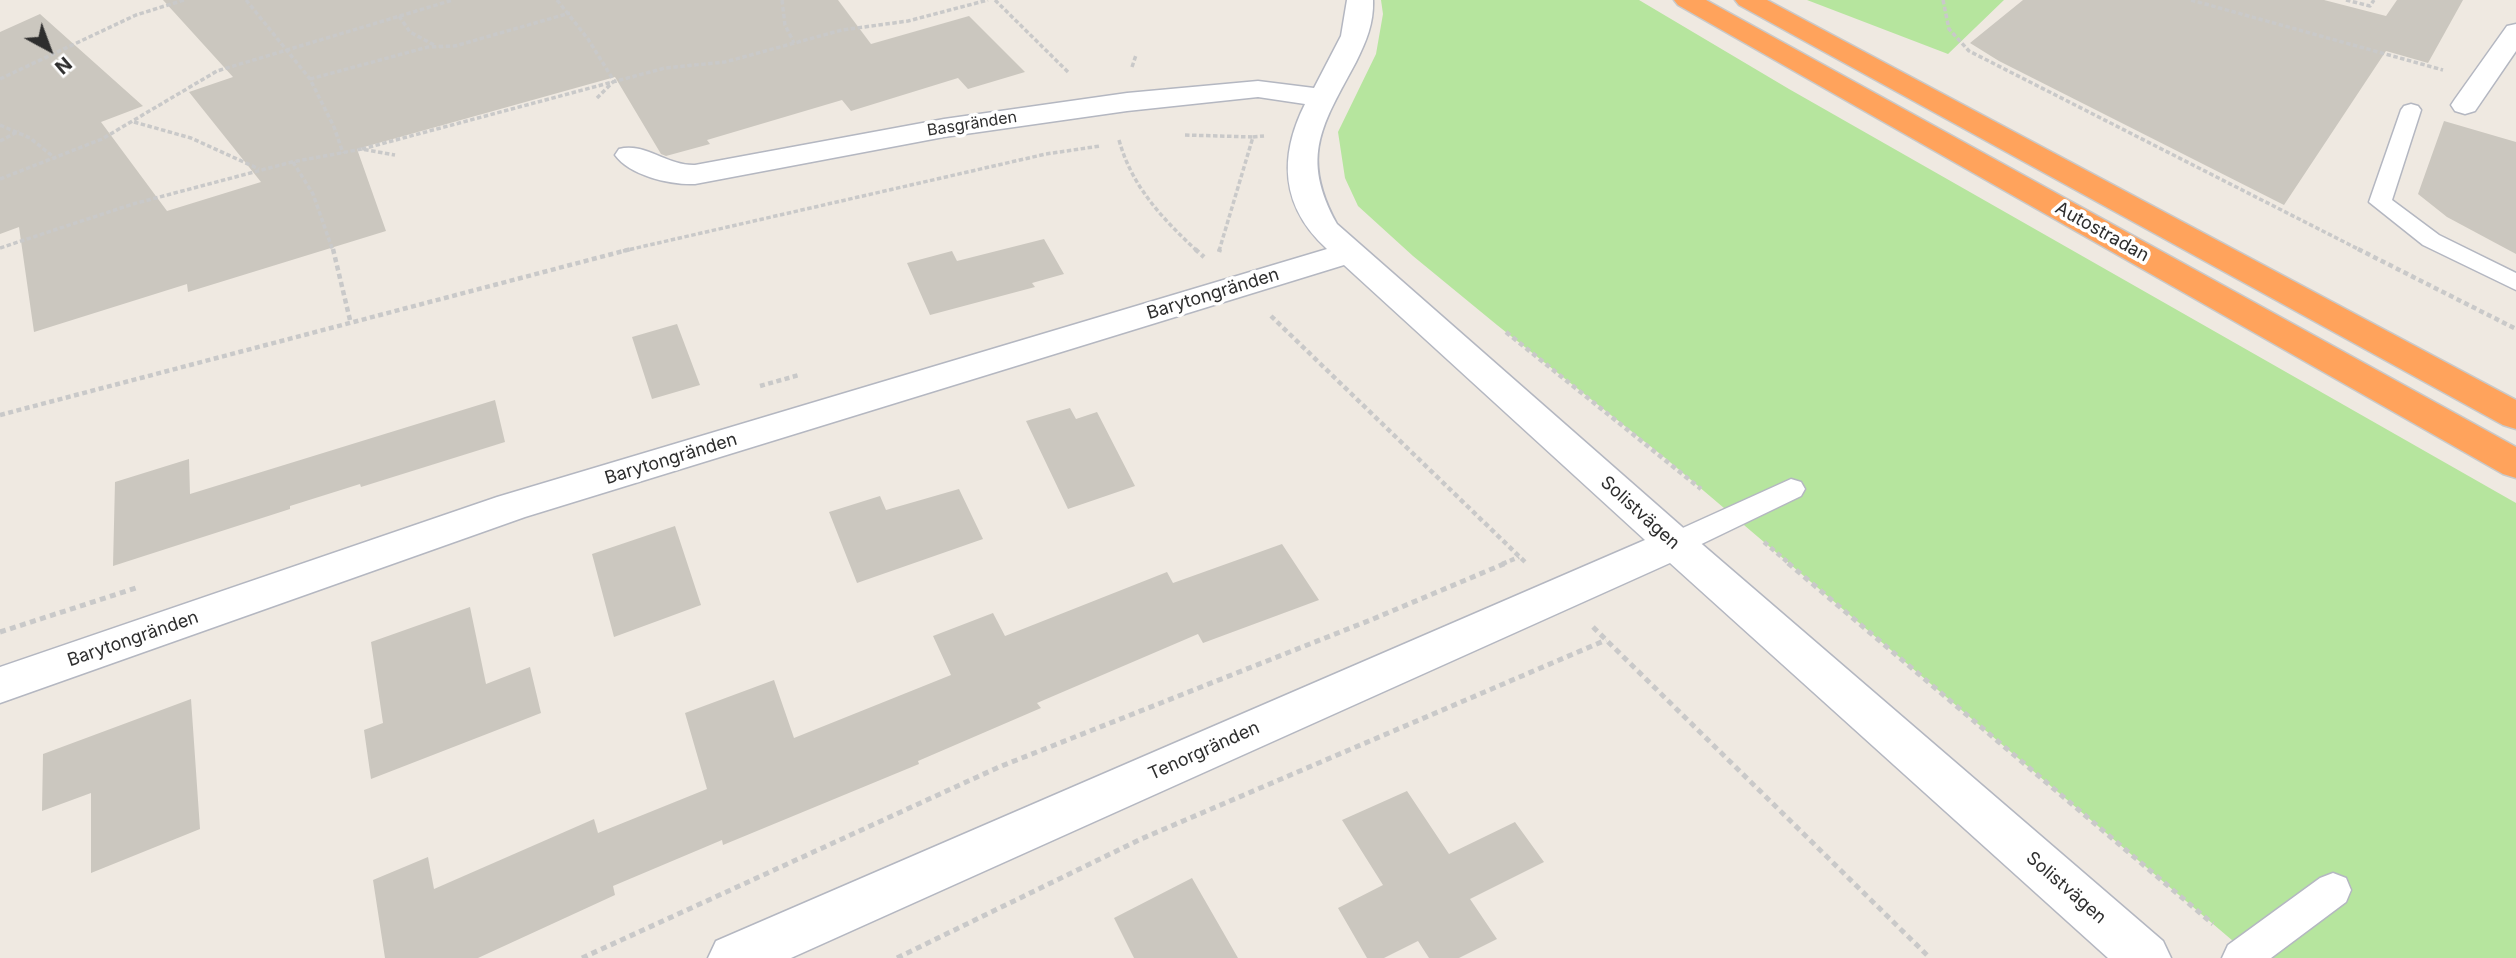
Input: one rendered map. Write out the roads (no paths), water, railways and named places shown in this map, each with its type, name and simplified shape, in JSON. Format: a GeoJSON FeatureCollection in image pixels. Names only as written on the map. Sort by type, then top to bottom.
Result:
{"type":"FeatureCollection","features":[{"type":"Feature","properties":{"kind":"highway","name":"Autostradan"},"geometry":{"type":"LineString","coordinates":[[1687,0],[2516,464]]}},
{"type":"Feature","properties":{"kind":"highway","name":"Autostradan"},"geometry":{"type":"LineString","coordinates":[[1748,0],[2516,416]]}},
{"type":"Feature","properties":{"kind":"street","name":"Solistvägen"},"geometry":{"type":"LineString","coordinates":[[1360,0],[1357,30],[1313,115],[1302,160],[1307,197],[1324,229],[1675,544],[2145,958]]}},
{"type":"Feature","properties":{"kind":"street"},"geometry":{"type":"LineString","coordinates":[[2465,105],[2516,32]]}},
{"type":"Feature","properties":{"kind":"street","name":"Basgränden"},"geometry":{"type":"LineString","coordinates":[[629,155],[664,173],[691,177],[782,156],[1107,104],[1258,89],[1313,115]]}},
{"type":"Feature","properties":{"kind":"street","name":"Barytongränden"},"geometry":{"type":"LineString","coordinates":[[0,685],[511,507],[1227,277],[1348,253]]}},
{"type":"Feature","properties":{"kind":"street","name":"Tenorgränden"},"geometry":{"type":"LineString","coordinates":[[734,958],[1675,544]]}},
{"type":"Feature","properties":{"kind":"lane"},"geometry":{"type":"LineString","coordinates":[[2411,110],[2380,202],[2431,240],[2516,282]]}},
{"type":"Feature","properties":{"kind":"lane"},"geometry":{"type":"LineString","coordinates":[[1675,544],[1791,489]]}},
{"type":"Feature","properties":{"kind":"lane"},"geometry":{"type":"LineString","coordinates":[[2241,958],[2333,890]]}}]}
